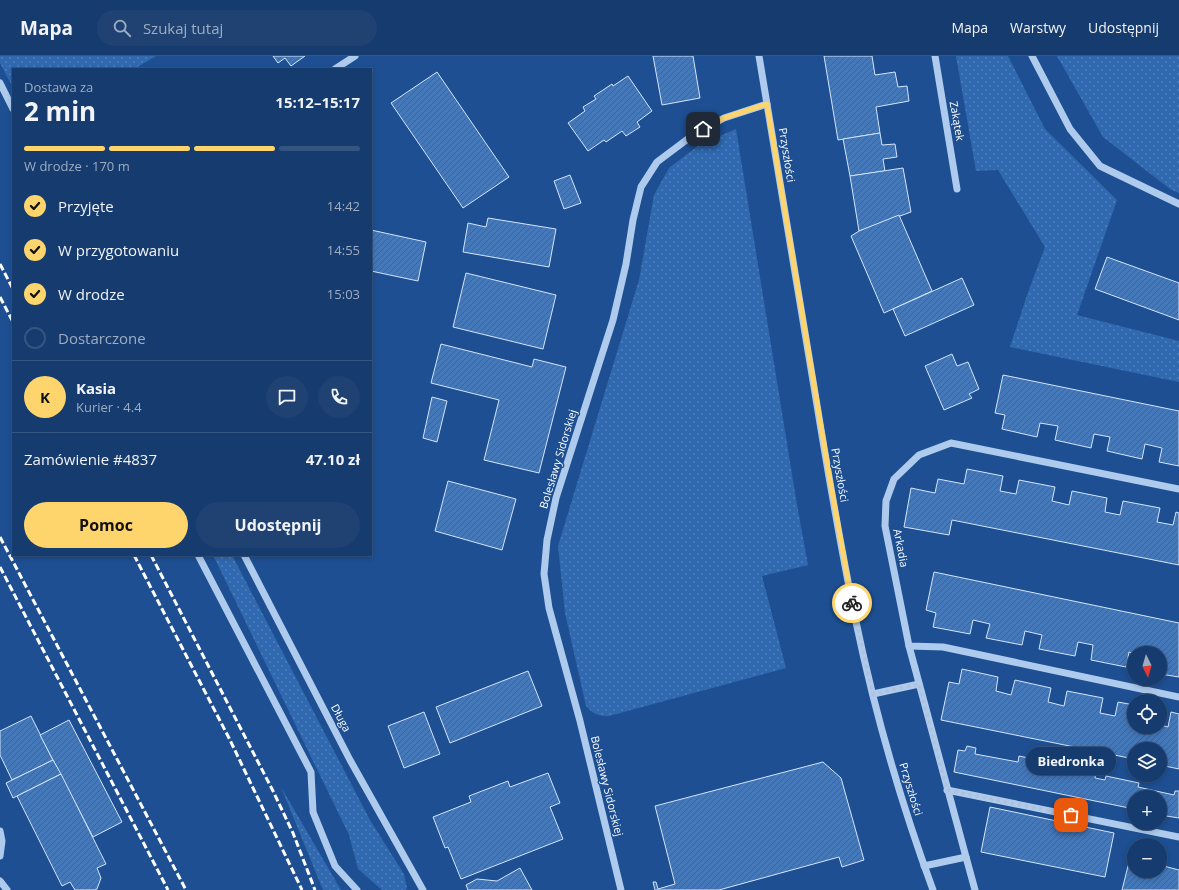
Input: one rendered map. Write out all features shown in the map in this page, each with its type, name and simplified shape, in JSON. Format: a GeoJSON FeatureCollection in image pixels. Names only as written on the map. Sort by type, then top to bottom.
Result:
{"type":"FeatureCollection","features":[{"type":"Feature","properties":{"kind":"street"},"geometry":{"type":"LineString","coordinates":[[337,68],[355,56]]}},
{"type":"Feature","properties":{"kind":"street","name":"Przyszłości"},"geometry":{"type":"LineString","coordinates":[[759,56],[856,625],[890,758],[933,890]]}},
{"type":"Feature","properties":{"kind":"street","name":"Zakątek"},"geometry":{"type":"LineString","coordinates":[[935,56],[957,189]]}},
{"type":"Feature","properties":{"kind":"street"},"geometry":{"type":"LineString","coordinates":[[1032,56],[1070,129],[1100,166],[1179,204]]}},
{"type":"Feature","properties":{"kind":"street"},"geometry":{"type":"LineString","coordinates":[[0,83],[12,107]]}},
{"type":"Feature","properties":{"kind":"street","name":"Bolesławy Sidorskiej"},"geometry":{"type":"LineString","coordinates":[[621,890],[580,721],[549,608],[544,574],[547,540],[556,498],[613,320],[641,187],[656,162],[693,135],[724,118],[767,104]]}},
{"type":"Feature","properties":{"kind":"street","name":"Arkadia"},"geometry":{"type":"LineString","coordinates":[[975,890],[909,646],[885,526],[886,501],[894,479],[919,455],[951,443],[1179,489]]}},
{"type":"Feature","properties":{"kind":"street"},"geometry":{"type":"LineString","coordinates":[[199,556],[311,772],[313,812],[335,866],[357,890]]}},
{"type":"Feature","properties":{"kind":"street","name":"Długa"},"geometry":{"type":"LineString","coordinates":[[245,556],[350,760],[423,890]]}},
{"type":"Feature","properties":{"kind":"street"},"geometry":{"type":"LineString","coordinates":[[909,646],[943,647],[1179,697]]}},
{"type":"Feature","properties":{"kind":"street"},"geometry":{"type":"LineString","coordinates":[[873,694],[919,684]]}},
{"type":"Feature","properties":{"kind":"street"},"geometry":{"type":"LineString","coordinates":[[947,790],[1179,837]]}},
{"type":"Feature","properties":{"kind":"street"},"geometry":{"type":"LineString","coordinates":[[0,831],[2,841],[0,856]]}},
{"type":"Feature","properties":{"kind":"street"},"geometry":{"type":"LineString","coordinates":[[924,866],[966,858]]}},
{"type":"Feature","properties":{"kind":"street"},"geometry":{"type":"LineString","coordinates":[[0,880],[7,890]]}},
{"type":"Feature","properties":{"kind":"shaded area"},"geometry":{"type":"Polygon","coordinates":[[[0,56],[156,56],[136,68],[12,68],[12,86],[0,63],[0,56]]]}},
{"type":"Feature","properties":{"kind":"shaded area"},"geometry":{"type":"Polygon","coordinates":[[[956,56],[1008,56],[1045,129],[1117,200],[1077,315],[1179,341],[1179,382],[1010,347],[1045,247],[998,170],[976,171],[956,56]]]}},
{"type":"Feature","properties":{"kind":"shaded area"},"geometry":{"type":"Polygon","coordinates":[[[1057,56],[1179,56],[1179,193],[1170,189],[1103,137],[1057,56]]]}},
{"type":"Feature","properties":{"kind":"shaded area"},"geometry":{"type":"Polygon","coordinates":[[[736,129],[808,565],[762,576],[786,668],[609,716],[602,716],[593,713],[586,706],[565,613],[558,546],[639,280],[654,195],[669,168],[699,145],[736,129]]]}},
{"type":"Feature","properties":{"kind":"shaded area"},"geometry":{"type":"Polygon","coordinates":[[[213,556],[233,556],[370,820],[404,874],[407,888],[406,890],[382,890],[358,869],[349,835],[213,556]]]}},
{"type":"Feature","properties":{"kind":"shaded area"},"geometry":{"type":"Polygon","coordinates":[[[281,787],[341,890],[323,890],[281,787]]]}},
{"type":"Feature","properties":{"kind":"building"},"geometry":{"type":"Polygon","coordinates":[[[273,56],[305,56],[291,66],[285,58],[278,63],[273,56]]]}},
{"type":"Feature","properties":{"kind":"building"},"geometry":{"type":"Polygon","coordinates":[[[653,56],[693,56],[700,98],[662,105],[653,56]]]}},
{"type":"Feature","properties":{"kind":"building"},"geometry":{"type":"Polygon","coordinates":[[[824,56],[872,56],[875,75],[895,72],[898,87],[907,86],[909,101],[876,107],[880,133],[838,140],[824,56]]]}},
{"type":"Feature","properties":{"kind":"building"},"geometry":{"type":"Polygon","coordinates":[[[437,72],[509,177],[463,208],[391,103],[437,72]]]}},
{"type":"Feature","properties":{"kind":"building"},"geometry":{"type":"Polygon","coordinates":[[[628,76],[652,111],[637,122],[640,127],[626,136],[622,131],[606,142],[604,140],[588,151],[568,123],[585,111],[583,107],[596,99],[594,96],[612,84],[613,86],[628,76]]]}},
{"type":"Feature","properties":{"kind":"building"},"geometry":{"type":"Polygon","coordinates":[[[880,133],[882,145],[895,144],[897,157],[883,159],[885,171],[850,176],[843,139],[880,133]]]}},
{"type":"Feature","properties":{"kind":"building"},"geometry":{"type":"Polygon","coordinates":[[[903,168],[911,212],[859,231],[850,176],[903,168]]]}},
{"type":"Feature","properties":{"kind":"building"},"geometry":{"type":"Polygon","coordinates":[[[570,175],[581,203],[564,209],[554,181],[570,175]]]}},
{"type":"Feature","properties":{"kind":"building"},"geometry":{"type":"Polygon","coordinates":[[[899,215],[932,291],[884,313],[851,236],[859,231],[899,215]]]}},
{"type":"Feature","properties":{"kind":"building"},"geometry":{"type":"Polygon","coordinates":[[[488,218],[556,229],[549,267],[463,252],[468,223],[486,227],[488,218]]]}},
{"type":"Feature","properties":{"kind":"building"},"geometry":{"type":"Polygon","coordinates":[[[372,230],[426,242],[418,281],[372,271],[372,230]]]}},
{"type":"Feature","properties":{"kind":"building"},"geometry":{"type":"Polygon","coordinates":[[[1107,257],[1179,283],[1179,320],[1095,289],[1107,257]]]}},
{"type":"Feature","properties":{"kind":"building"},"geometry":{"type":"Polygon","coordinates":[[[466,273],[556,295],[543,349],[453,327],[466,273]]]}},
{"type":"Feature","properties":{"kind":"building"},"geometry":{"type":"Polygon","coordinates":[[[962,278],[974,305],[905,336],[893,309],[962,278]]]}},
{"type":"Feature","properties":{"kind":"building"},"geometry":{"type":"Polygon","coordinates":[[[441,344],[532,367],[534,359],[566,367],[539,473],[484,460],[499,400],[431,383],[441,344]]]}},
{"type":"Feature","properties":{"kind":"building"},"geometry":{"type":"Polygon","coordinates":[[[952,354],[957,366],[968,362],[979,389],[969,394],[972,398],[944,410],[925,366],[952,354]]]}},
{"type":"Feature","properties":{"kind":"building"},"geometry":{"type":"Polygon","coordinates":[[[1003,375],[1179,411],[1179,466],[1159,462],[1162,448],[1145,444],[1142,459],[1107,451],[1110,437],[1094,434],[1091,448],[1055,440],[1058,426],[1040,423],[1037,437],[1002,429],[1005,415],[995,413],[1003,375]]]}},
{"type":"Feature","properties":{"kind":"building"},"geometry":{"type":"Polygon","coordinates":[[[432,397],[447,401],[437,442],[423,438],[432,397]]]}},
{"type":"Feature","properties":{"kind":"building"},"geometry":{"type":"Polygon","coordinates":[[[967,469],[1003,476],[1000,491],[1016,494],[1019,480],[1055,487],[1052,501],[1069,505],[1072,491],[1107,498],[1105,512],[1120,515],[1123,501],[1160,508],[1157,522],[1173,525],[1176,512],[1179,513],[1179,565],[952,520],[949,535],[904,527],[911,488],[935,493],[938,479],[964,484],[967,469]]]}},
{"type":"Feature","properties":{"kind":"building"},"geometry":{"type":"Polygon","coordinates":[[[448,481],[516,499],[502,550],[435,531],[448,481]]]}},
{"type":"Feature","properties":{"kind":"building"},"geometry":{"type":"Polygon","coordinates":[[[934,572],[1179,623],[1179,677],[1167,675],[1167,646],[1127,646],[1126,667],[1091,660],[1093,645],[1078,642],[1075,656],[1039,649],[1042,635],[1025,631],[1022,645],[986,638],[990,624],[973,620],[970,634],[933,627],[936,613],[926,610],[934,572]]]}},
{"type":"Feature","properties":{"kind":"building"},"geometry":{"type":"Polygon","coordinates":[[[962,669],[998,677],[996,691],[1011,695],[1015,680],[1051,688],[1048,702],[1064,706],[1067,691],[1103,698],[1100,713],[1115,716],[1118,702],[1127,704],[1127,734],[1167,734],[1167,727],[1171,712],[1179,714],[1179,769],[1167,766],[1167,742],[1127,742],[1127,758],[941,720],[949,682],[959,684],[962,669]]]}},
{"type":"Feature","properties":{"kind":"building"},"geometry":{"type":"Polygon","coordinates":[[[528,671],[542,706],[450,743],[436,707],[528,671]]]}},
{"type":"Feature","properties":{"kind":"building"},"geometry":{"type":"Polygon","coordinates":[[[424,712],[440,754],[404,768],[388,726],[424,712]]]}},
{"type":"Feature","properties":{"kind":"building"},"geometry":{"type":"Polygon","coordinates":[[[31,716],[53,760],[12,780],[0,755],[0,731],[31,716]]]}},
{"type":"Feature","properties":{"kind":"building"},"geometry":{"type":"Polygon","coordinates":[[[69,720],[122,822],[93,837],[40,735],[69,720]]]}},
{"type":"Feature","properties":{"kind":"building"},"geometry":{"type":"Polygon","coordinates":[[[967,746],[976,748],[975,754],[1018,762],[1019,756],[1044,761],[1043,768],[1055,770],[1056,764],[1070,767],[1069,773],[1076,774],[1077,767],[1096,771],[1095,778],[1105,780],[1106,776],[1127,780],[1127,782],[1139,783],[1138,787],[1152,790],[1127,790],[1127,808],[954,772],[958,750],[965,751],[967,746]]]}},
{"type":"Feature","properties":{"kind":"building"},"geometry":{"type":"Polygon","coordinates":[[[53,760],[61,774],[13,798],[6,783],[53,760]]]}},
{"type":"Feature","properties":{"kind":"building"},"geometry":{"type":"Polygon","coordinates":[[[823,762],[841,778],[864,860],[842,867],[839,857],[719,890],[655,890],[653,882],[656,882],[658,889],[675,884],[655,806],[823,762]]]}},
{"type":"Feature","properties":{"kind":"building"},"geometry":{"type":"Polygon","coordinates":[[[548,773],[560,803],[550,807],[563,839],[461,879],[448,847],[445,848],[433,817],[471,802],[469,796],[508,781],[510,787],[548,773]]]}},
{"type":"Feature","properties":{"kind":"building"},"geometry":{"type":"Polygon","coordinates":[[[61,774],[106,864],[97,868],[101,878],[97,889],[95,890],[75,890],[70,882],[62,886],[17,796],[61,774]]]}},
{"type":"Feature","properties":{"kind":"building"},"geometry":{"type":"Polygon","coordinates":[[[1175,791],[1179,791],[1179,818],[1167,816],[1167,793],[1174,795],[1175,791]]]}},
{"type":"Feature","properties":{"kind":"building"},"geometry":{"type":"Polygon","coordinates":[[[990,807],[1114,833],[1105,877],[981,852],[990,807]]]}},
{"type":"Feature","properties":{"kind":"building"},"geometry":{"type":"Polygon","coordinates":[[[1167,867],[1179,870],[1179,890],[1122,890],[1127,870],[1127,878],[1167,878],[1167,867]]]}},
{"type":"Feature","properties":{"kind":"building"},"geometry":{"type":"Polygon","coordinates":[[[520,868],[532,890],[468,890],[466,885],[477,879],[497,881],[520,868]]]}},
{"type":"Feature","properties":{"kind":"railway"},"geometry":{"type":"LineString","coordinates":[[0,264],[12,287]]}},
{"type":"Feature","properties":{"kind":"railway"},"geometry":{"type":"LineString","coordinates":[[0,297],[12,320]]}},
{"type":"Feature","properties":{"kind":"railway"},"geometry":{"type":"LineString","coordinates":[[0,537],[186,890]]}},
{"type":"Feature","properties":{"kind":"railway"},"geometry":{"type":"LineString","coordinates":[[135,556],[229,738],[302,890]]}},
{"type":"Feature","properties":{"kind":"railway"},"geometry":{"type":"LineString","coordinates":[[152,556],[272,789],[293,833],[315,890]]}},
{"type":"Feature","properties":{"kind":"railway"},"geometry":{"type":"LineString","coordinates":[[0,567],[168,890]]}},
{"type":"Feature","properties":{"kind":"way so far"},"geometry":{"type":"LineString","coordinates":[[852,603],[873,694],[919,684],[947,790],[1071,815]]}},
{"type":"Feature","properties":{"kind":"place","name":"Biedronka"},"geometry":{"type":"Point","coordinates":[1071,815]}},
{"type":"Feature","properties":{"kind":"route"},"geometry":{"type":"LineString","coordinates":[[703,129],[724,118],[767,104],[852,603]]}}]}
